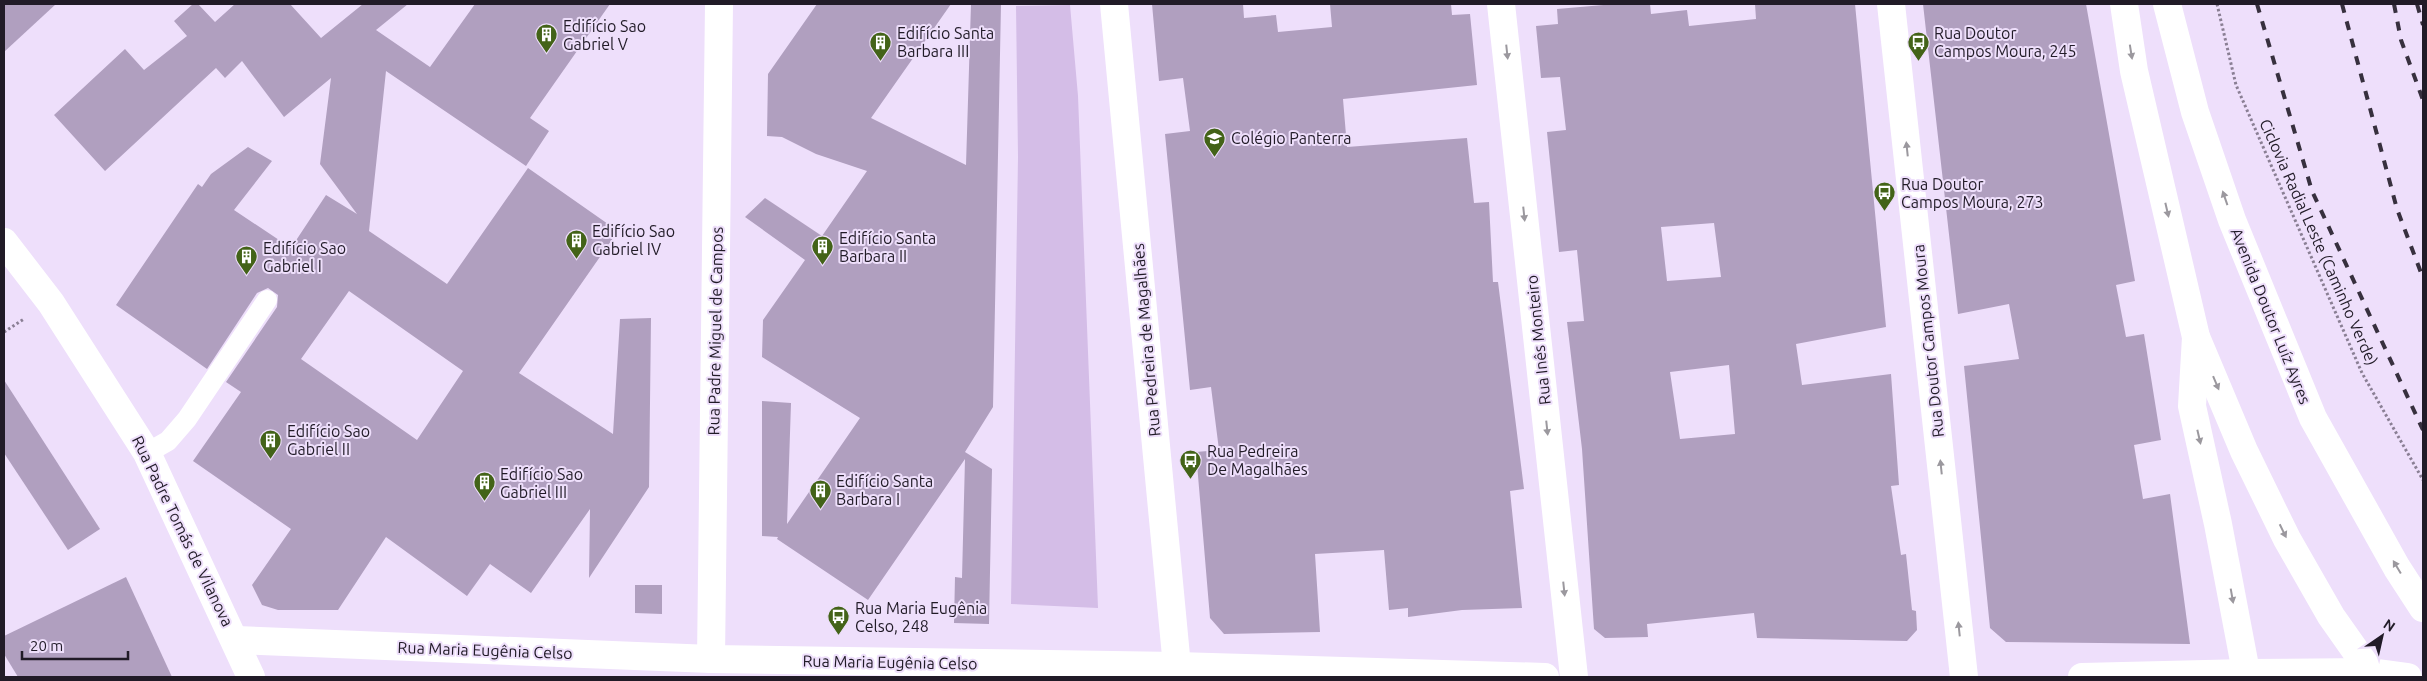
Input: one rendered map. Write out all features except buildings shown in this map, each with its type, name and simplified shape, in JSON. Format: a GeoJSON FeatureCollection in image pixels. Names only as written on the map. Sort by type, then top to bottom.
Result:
{"type":"FeatureCollection","features":[{"type":"Feature","properties":{"kind":"main road","name":"Rua Padre Miguel de Campos"},"geometry":{"type":"LineString","coordinates":[[711,659],[719,4]]}},
{"type":"Feature","properties":{"kind":"main road","name":"Rua Pedreira de Magalhães"},"geometry":{"type":"LineString","coordinates":[[1114,4],[1178,671]]}},
{"type":"Feature","properties":{"kind":"main road","name":"Rua Inês Monteiro"},"geometry":{"type":"LineString","coordinates":[[1502,4],[1574,677]]}},
{"type":"Feature","properties":{"kind":"main road","name":"Rua Doutor Campos Moura"},"geometry":{"type":"LineString","coordinates":[[1891,4],[1964,677]]}},
{"type":"Feature","properties":{"kind":"main road"},"geometry":{"type":"LineString","coordinates":[[2124,4],[2134,71],[2196,337],[2244,451],[2287,539],[2331,616],[2373,675]]}},
{"type":"Feature","properties":{"kind":"main road","name":"Avenida Doutor Luíz Ayres"},"geometry":{"type":"LineString","coordinates":[[2167,4],[2170,23],[2195,112],[2232,220],[2313,418],[2397,568],[2423,608]]}},
{"type":"Feature","properties":{"kind":"main road","name":"Rua Padre Tomás de Vilanova"},"geometry":{"type":"LineString","coordinates":[[4,242],[51,303],[148,453],[252,677]]}},
{"type":"Feature","properties":{"kind":"main road"},"geometry":{"type":"LineString","coordinates":[[2196,337],[2192,406],[2218,524],[2246,675]]}},
{"type":"Feature","properties":{"kind":"main road","name":"Rua Maria Eugênia Celso"},"geometry":{"type":"LineString","coordinates":[[236,640],[711,659],[1178,671],[1545,677]]}},
{"type":"Feature","properties":{"kind":"main road"},"geometry":{"type":"LineString","coordinates":[[2082,677],[2373,675],[2408,677]]}},
{"type":"Feature","properties":{"kind":"lane"},"geometry":{"type":"LineString","coordinates":[[148,453],[168,441],[187,419],[267,300]]}},
{"type":"Feature","properties":{"kind":"path","name":"Ciclovia Radial Leste (Caminho Verde)"},"geometry":{"type":"LineString","coordinates":[[2217,4],[2236,85],[2362,373],[2423,480]]}},
{"type":"Feature","properties":{"kind":"shaded area"},"geometry":{"type":"Polygon","coordinates":[[[1070,5],[1078,96],[1098,608],[1011,604],[1018,157],[1016,6],[1070,5]]]}},
{"type":"Feature","properties":{"kind":"railway"},"geometry":{"type":"LineString","coordinates":[[2257,4],[2312,191],[2423,430]]}},
{"type":"Feature","properties":{"kind":"railway"},"geometry":{"type":"LineString","coordinates":[[2342,4],[2397,209],[2423,278]]}},
{"type":"Feature","properties":{"kind":"railway"},"geometry":{"type":"LineString","coordinates":[[2394,4],[2401,40],[2423,100]]}},
{"type":"Feature","properties":{"kind":"railway"},"geometry":{"type":"LineString","coordinates":[[2417,4],[2423,25]]}},
{"type":"Feature","properties":{"kind":"place","name":"Edifício Sao Gabriel V"},"geometry":{"type":"Point","coordinates":[547,54]}},
{"type":"Feature","properties":{"kind":"place","name":"Edifício Santa Barbara III"},"geometry":{"type":"Point","coordinates":[881,61]}},
{"type":"Feature","properties":{"kind":"place","name":"Rua Doutor Campos Moura, 245"},"geometry":{"type":"Point","coordinates":[1918,61]}},
{"type":"Feature","properties":{"kind":"place","name":"Colégio Panterra"},"geometry":{"type":"Point","coordinates":[1215,157]}},
{"type":"Feature","properties":{"kind":"place","name":"Rua Doutor Campos Moura, 273"},"geometry":{"type":"Point","coordinates":[1885,212]}},
{"type":"Feature","properties":{"kind":"place","name":"Edifício Sao Gabriel IV"},"geometry":{"type":"Point","coordinates":[576,259]}},
{"type":"Feature","properties":{"kind":"place","name":"Edifício Santa Barbara II"},"geometry":{"type":"Point","coordinates":[823,266]}},
{"type":"Feature","properties":{"kind":"place","name":"Edifício Sao Gabriel I"},"geometry":{"type":"Point","coordinates":[247,276]}},
{"type":"Feature","properties":{"kind":"place","name":"Edifício Sao Gabriel II"},"geometry":{"type":"Point","coordinates":[271,459]}},
{"type":"Feature","properties":{"kind":"place","name":"Rua Pedreira De Magalhães"},"geometry":{"type":"Point","coordinates":[1191,479]}},
{"type":"Feature","properties":{"kind":"place","name":"Edifício Sao Gabriel III"},"geometry":{"type":"Point","coordinates":[484,502]}},
{"type":"Feature","properties":{"kind":"place","name":"Edifício Santa Barbara I"},"geometry":{"type":"Point","coordinates":[820,509]}},
{"type":"Feature","properties":{"kind":"place","name":"Rua Maria Eugênia Celso, 248"},"geometry":{"type":"Point","coordinates":[839,636]}}]}
